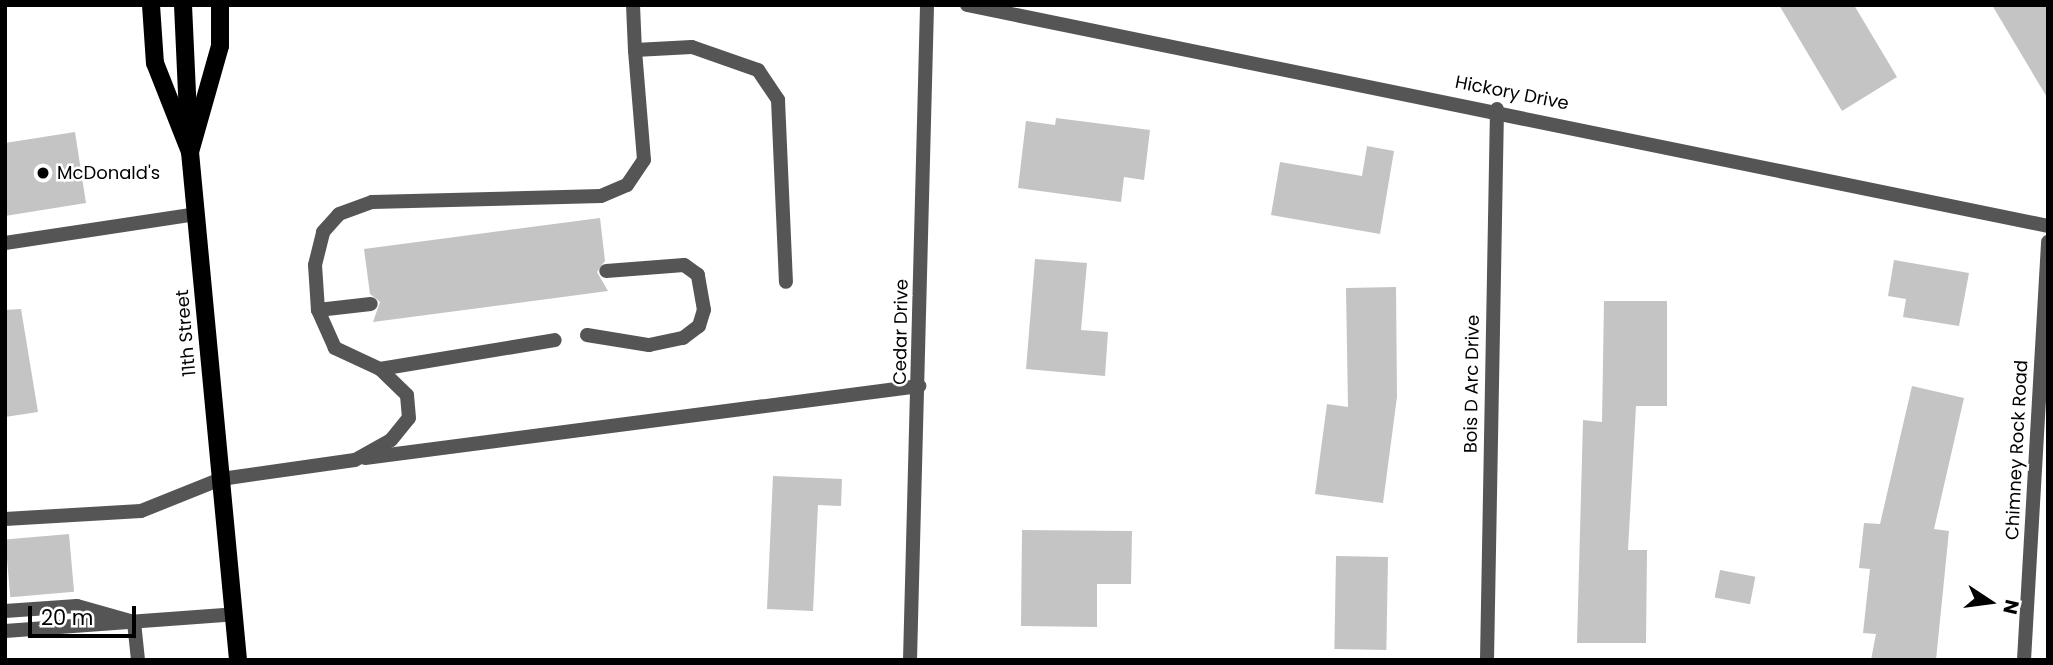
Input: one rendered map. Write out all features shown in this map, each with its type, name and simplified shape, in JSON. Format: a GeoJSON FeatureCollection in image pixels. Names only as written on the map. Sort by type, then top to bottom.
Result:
{"type":"FeatureCollection","features":[{"type":"Feature","properties":{"kind":"main road"},"geometry":{"type":"LineString","coordinates":[[151,5],[163,82],[190,152]]}},
{"type":"Feature","properties":{"kind":"main road"},"geometry":{"type":"LineString","coordinates":[[183,5],[190,152]]}},
{"type":"Feature","properties":{"kind":"main road","name":"11th Street"},"geometry":{"type":"LineString","coordinates":[[220,5],[220,47],[190,152],[238,660]]}},
{"type":"Feature","properties":{"kind":"street"},"geometry":{"type":"LineString","coordinates":[[355,460],[391,440],[409,418],[407,395],[380,369],[335,348],[318,310],[315,265],[323,232],[339,214],[372,202],[601,197],[627,185],[644,160],[633,5]]}},
{"type":"Feature","properties":{"kind":"street","name":"Cedar Drive"},"geometry":{"type":"LineString","coordinates":[[910,660],[927,5]]}},
{"type":"Feature","properties":{"kind":"street","name":"Hickory Drive"},"geometry":{"type":"LineString","coordinates":[[967,5],[1497,109],[2048,226]]}},
{"type":"Feature","properties":{"kind":"street"},"geometry":{"type":"LineString","coordinates":[[635,50],[692,47],[758,70],[778,100],[786,282]]}},
{"type":"Feature","properties":{"kind":"street","name":"Bois D Arc Drive"},"geometry":{"type":"LineString","coordinates":[[1487,660],[1497,109]]}},
{"type":"Feature","properties":{"kind":"street"},"geometry":{"type":"LineString","coordinates":[[5,243],[196,214]]}},
{"type":"Feature","properties":{"kind":"street","name":"Chimney Rock Road"},"geometry":{"type":"LineString","coordinates":[[2024,660],[2048,242]]}},
{"type":"Feature","properties":{"kind":"street"},"geometry":{"type":"LineString","coordinates":[[587,335],[649,345],[683,338],[699,326],[704,310],[698,275],[684,265],[606,271]]}},
{"type":"Feature","properties":{"kind":"street"},"geometry":{"type":"LineString","coordinates":[[318,310],[371,304]]}},
{"type":"Feature","properties":{"kind":"street"},"geometry":{"type":"LineString","coordinates":[[380,369],[555,340]]}},
{"type":"Feature","properties":{"kind":"street"},"geometry":{"type":"LineString","coordinates":[[5,519],[141,511],[220,479],[919,386]]}},
{"type":"Feature","properties":{"kind":"street"},"geometry":{"type":"LineString","coordinates":[[5,611],[77,606],[134,622]]}},
{"type":"Feature","properties":{"kind":"street"},"geometry":{"type":"LineString","coordinates":[[5,631],[233,614]]}},
{"type":"Feature","properties":{"kind":"street"},"geometry":{"type":"LineString","coordinates":[[134,622],[138,660]]}},
{"type":"Feature","properties":{"kind":"building"},"geometry":{"type":"Polygon","coordinates":[[[1779,5],[1854,5],[1897,77],[1842,111],[1779,5]]]}},
{"type":"Feature","properties":{"kind":"building"},"geometry":{"type":"Polygon","coordinates":[[[1992,5],[2048,5],[2048,99],[1992,5]]]}},
{"type":"Feature","properties":{"kind":"building"},"geometry":{"type":"Polygon","coordinates":[[[1056,118],[1150,130],[1144,180],[1124,177],[1121,202],[1018,188],[1026,121],[1055,125],[1056,118]]]}},
{"type":"Feature","properties":{"kind":"building","name":"McDonald's"},"geometry":{"type":"Polygon","coordinates":[[[75,132],[86,203],[5,216],[5,143],[75,132]]]}},
{"type":"Feature","properties":{"kind":"building"},"geometry":{"type":"Polygon","coordinates":[[[1367,146],[1394,151],[1380,234],[1271,215],[1280,162],[1362,176],[1367,146]]]}},
{"type":"Feature","properties":{"kind":"building"},"geometry":{"type":"Polygon","coordinates":[[[600,218],[605,261],[597,272],[608,291],[373,322],[380,302],[370,294],[364,249],[600,218]]]}},
{"type":"Feature","properties":{"kind":"building"},"geometry":{"type":"Polygon","coordinates":[[[1035,259],[1087,263],[1081,330],[1108,332],[1105,376],[1026,369],[1035,259]]]}},
{"type":"Feature","properties":{"kind":"building"},"geometry":{"type":"Polygon","coordinates":[[[1894,260],[1969,273],[1959,326],[1903,317],[1906,299],[1888,296],[1894,260]]]}},
{"type":"Feature","properties":{"kind":"building"},"geometry":{"type":"Polygon","coordinates":[[[1396,287],[1397,397],[1383,503],[1315,494],[1327,404],[1348,407],[1346,288],[1396,287]]]}},
{"type":"Feature","properties":{"kind":"building"},"geometry":{"type":"Polygon","coordinates":[[[1604,301],[1667,301],[1667,406],[1636,406],[1628,550],[1647,550],[1646,643],[1577,643],[1583,420],[1602,422],[1604,301]]]}},
{"type":"Feature","properties":{"kind":"building"},"geometry":{"type":"Polygon","coordinates":[[[21,309],[38,412],[5,417],[5,310],[21,309]]]}},
{"type":"Feature","properties":{"kind":"building"},"geometry":{"type":"Polygon","coordinates":[[[1912,386],[1964,398],[1934,529],[1949,531],[1936,660],[1871,660],[1876,634],[1863,633],[1870,569],[1859,568],[1864,523],[1880,524],[1912,386]]]}},
{"type":"Feature","properties":{"kind":"building"},"geometry":{"type":"Polygon","coordinates":[[[773,476],[842,479],[841,506],[818,505],[813,611],[767,609],[773,476]]]}},
{"type":"Feature","properties":{"kind":"building"},"geometry":{"type":"Polygon","coordinates":[[[1022,530],[1132,531],[1131,584],[1097,584],[1097,627],[1021,626],[1022,530]]]}},
{"type":"Feature","properties":{"kind":"building"},"geometry":{"type":"Polygon","coordinates":[[[69,534],[74,592],[10,597],[5,540],[69,534]]]}},
{"type":"Feature","properties":{"kind":"building"},"geometry":{"type":"Polygon","coordinates":[[[1336,556],[1388,557],[1386,650],[1334,649],[1336,556]]]}},
{"type":"Feature","properties":{"kind":"building"},"geometry":{"type":"Polygon","coordinates":[[[1720,570],[1755,577],[1750,604],[1715,597],[1720,570]]]}},
{"type":"Feature","properties":{"kind":"place","name":"McDonald's"},"geometry":{"type":"Point","coordinates":[43,173]}}]}
